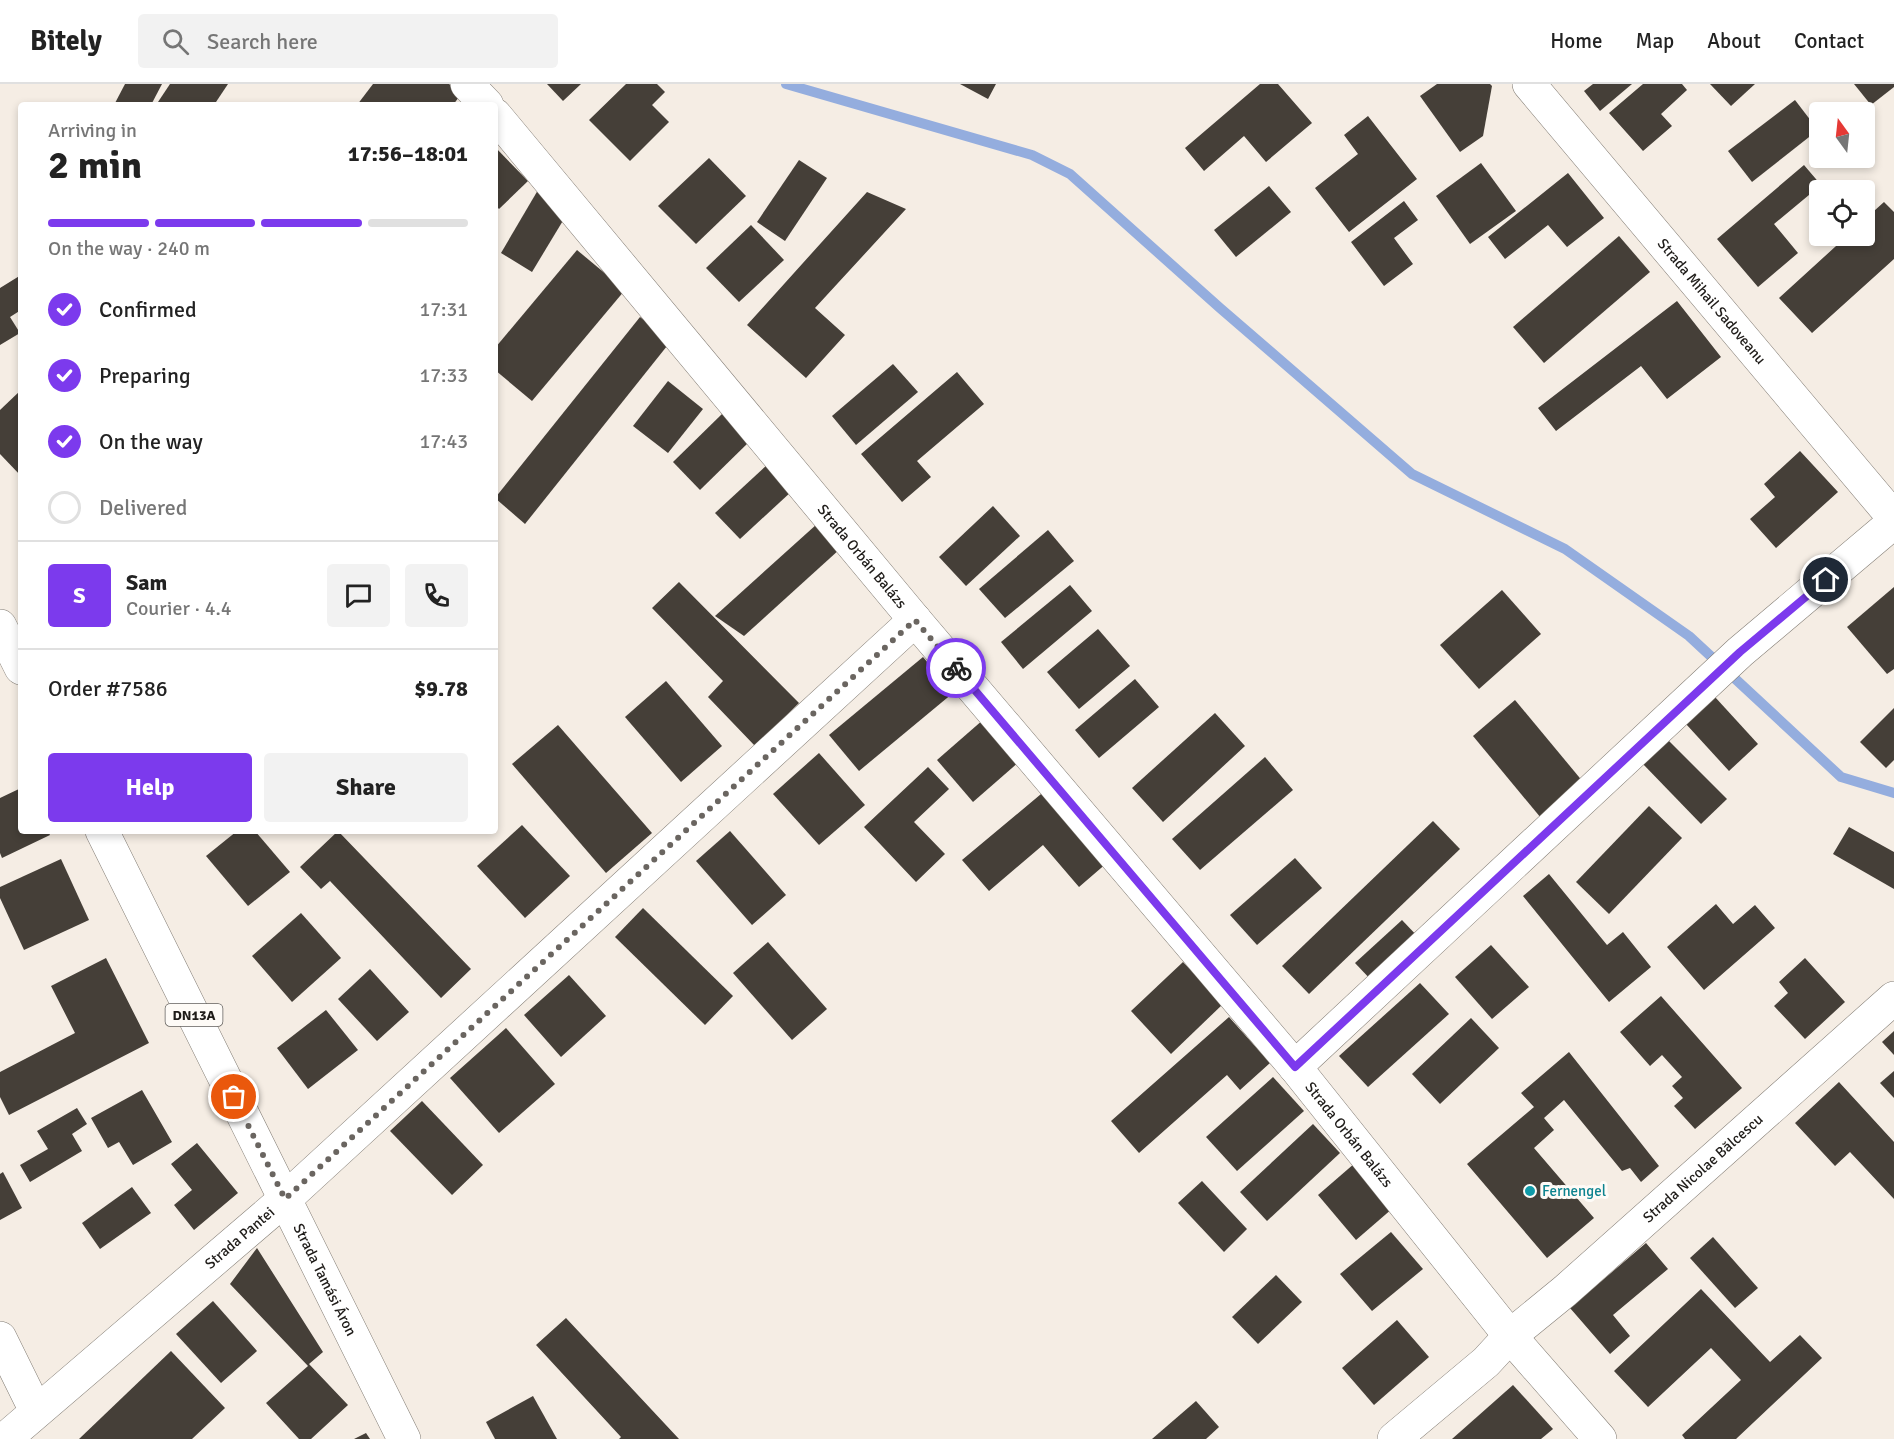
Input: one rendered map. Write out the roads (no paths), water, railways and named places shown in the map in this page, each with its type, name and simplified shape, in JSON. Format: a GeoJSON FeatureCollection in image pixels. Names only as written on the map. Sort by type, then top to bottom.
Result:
{"type":"FeatureCollection","features":[{"type":"Feature","properties":{"kind":"main road"},"geometry":{"type":"LineString","coordinates":[[467,84],[484,102]]}},
{"type":"Feature","properties":{"kind":"main road","name":"Strada Mihail Sadoveanu"},"geometry":{"type":"LineString","coordinates":[[1529,84],[1894,520]]}},
{"type":"Feature","properties":{"kind":"main road","name":"Strada Orbán Balázs"},"geometry":{"type":"LineString","coordinates":[[498,119],[915,620],[1295,1067],[1510,1336],[1600,1439]]}},
{"type":"Feature","properties":{"kind":"main road"},"geometry":{"type":"LineString","coordinates":[[1295,1067],[1740,652],[1894,520]]}},
{"type":"Feature","properties":{"kind":"main road","name":"Strada Pantei"},"geometry":{"type":"LineString","coordinates":[[5,1439],[285,1199],[915,620]]}},
{"type":"Feature","properties":{"kind":"main road"},"geometry":{"type":"LineString","coordinates":[[0,626],[18,662]]}},
{"type":"Feature","properties":{"kind":"main road","name":"Strada Tamási Áron"},"geometry":{"type":"LineString","coordinates":[[103,834],[404,1439]]}},
{"type":"Feature","properties":{"kind":"main road","name":"Strada Nicolae Bălcescu"},"geometry":{"type":"LineString","coordinates":[[1394,1439],[1486,1362],[1510,1336],[1565,1291],[1894,998]]}},
{"type":"Feature","properties":{"kind":"main road"},"geometry":{"type":"LineString","coordinates":[[0,1338],[36,1411]]}},
{"type":"Feature","properties":{"kind":"waterway"},"geometry":{"type":"LineString","coordinates":[[786,84],[1032,155],[1070,174],[1220,308],[1412,474],[1565,549],[1689,636],[1841,777],[1894,793]]}},
{"type":"Feature","properties":{"kind":"place","name":"Fernengel"},"geometry":{"type":"Point","coordinates":[1530,1191]}}]}
